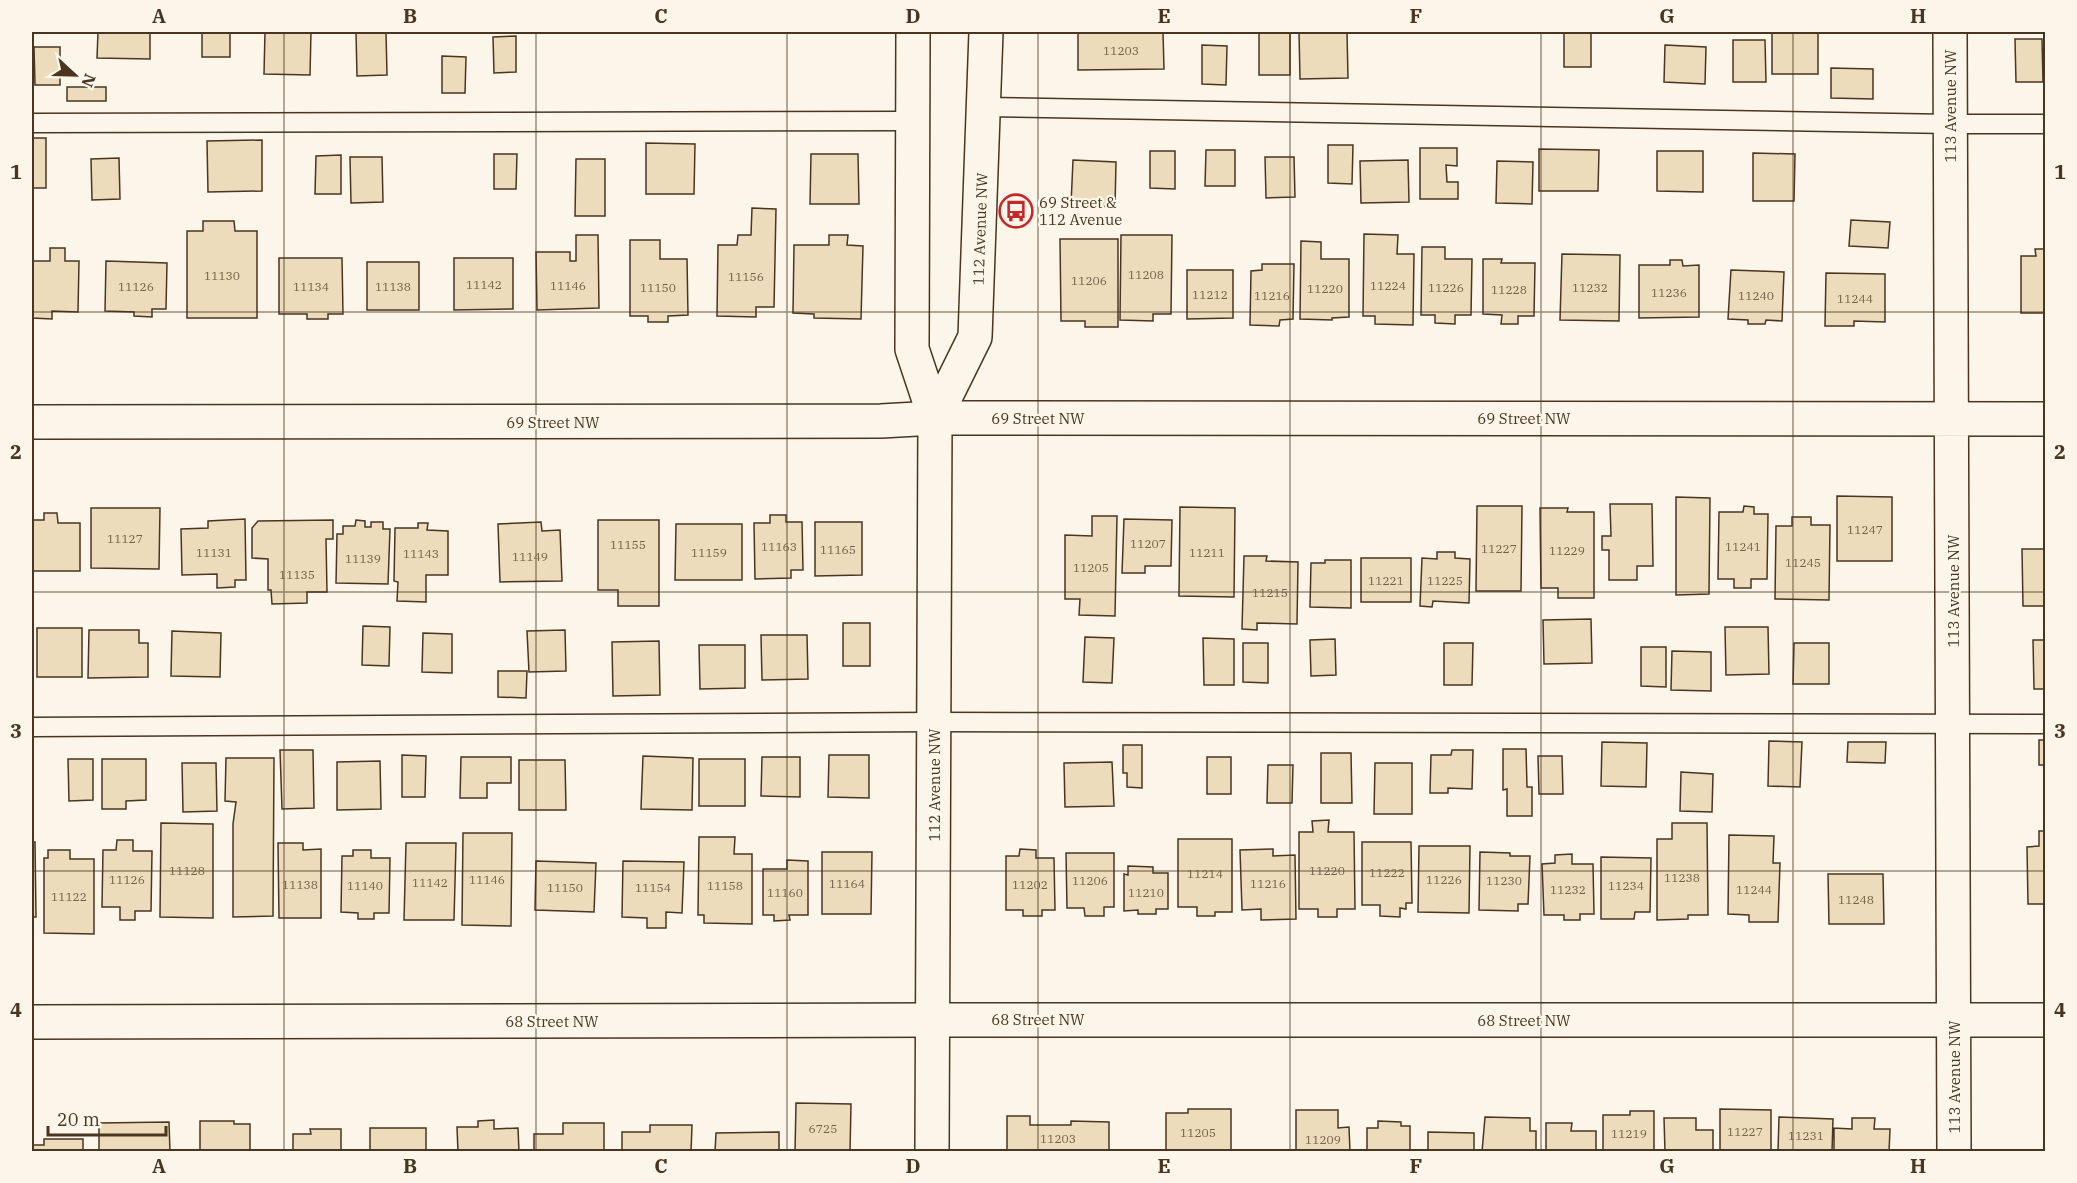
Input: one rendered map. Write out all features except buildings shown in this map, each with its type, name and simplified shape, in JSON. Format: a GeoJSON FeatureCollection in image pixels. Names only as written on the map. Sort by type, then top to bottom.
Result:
{"type":"FeatureCollection","features":[{"type":"Feature","properties":{"kind":"street","name":"112 Avenue NW"},"geometry":{"type":"LineString","coordinates":[[913,32],[912,349],[935,418],[932,1152]]}},
{"type":"Feature","properties":{"kind":"street","name":"112 Avenue NW"},"geometry":{"type":"LineString","coordinates":[[935,418],[975,337],[986,32]]}},
{"type":"Feature","properties":{"kind":"street","name":"113 Avenue NW"},"geometry":{"type":"LineString","coordinates":[[1950,32],[1953,419],[1953,1152]]}},
{"type":"Feature","properties":{"kind":"street","name":"69 Street NW"},"geometry":{"type":"LineString","coordinates":[[32,422],[881,421],[935,418],[2046,419]]}},
{"type":"Feature","properties":{"kind":"street","name":"68 Street NW"},"geometry":{"type":"LineString","coordinates":[[32,1022],[2046,1020]]}},
{"type":"Feature","properties":{"kind":"lane"},"geometry":{"type":"LineString","coordinates":[[985,107],[2046,124]]}},
{"type":"Feature","properties":{"kind":"lane"},"geometry":{"type":"LineString","coordinates":[[32,123],[912,121]]}},
{"type":"Feature","properties":{"kind":"lane"},"geometry":{"type":"LineString","coordinates":[[32,727],[935,722],[2046,724]]}},
{"type":"Feature","properties":{"kind":"place","name":"69 Street & 112 Avenue"},"geometry":{"type":"Point","coordinates":[1016,211]}}]}
